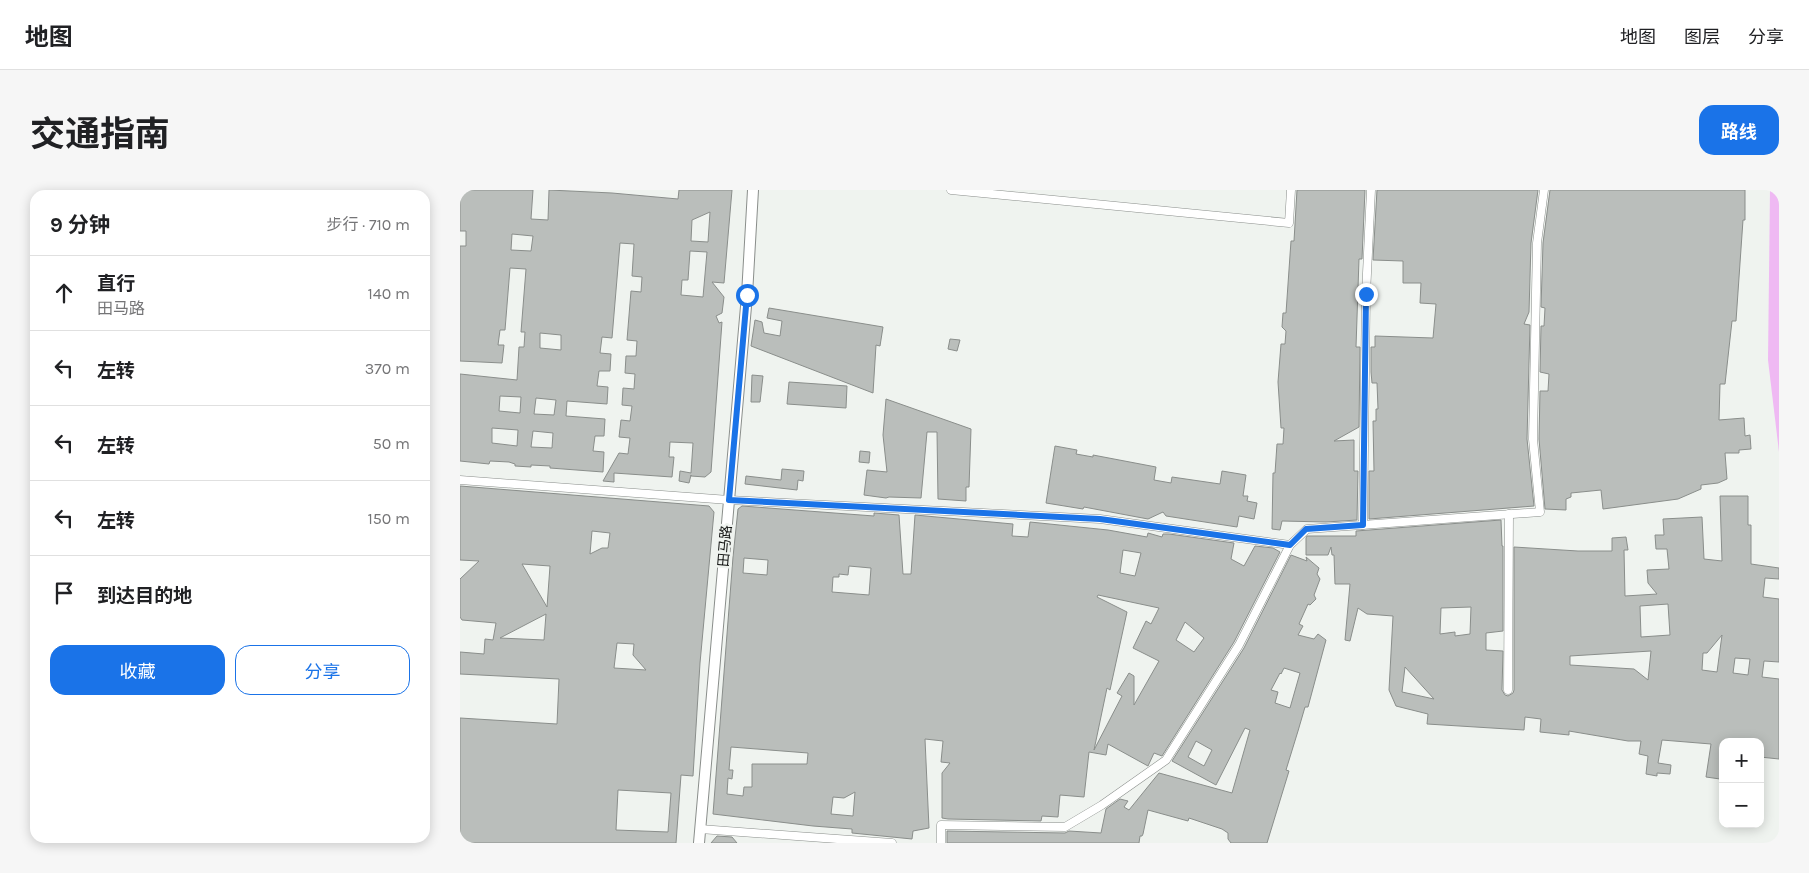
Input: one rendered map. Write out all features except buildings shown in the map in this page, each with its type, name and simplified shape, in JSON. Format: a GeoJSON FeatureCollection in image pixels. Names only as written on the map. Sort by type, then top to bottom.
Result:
{"type":"FeatureCollection","features":[{"type":"Feature","properties":{"kind":"street","name":"田马路"},"geometry":{"type":"LineString","coordinates":[[699,843],[747,295],[753,190]]}},
{"type":"Feature","properties":{"kind":"street"},"geometry":{"type":"LineString","coordinates":[[951,190],[1289,222],[1291,190]]}},
{"type":"Feature","properties":{"kind":"street"},"geometry":{"type":"LineString","coordinates":[[1363,525],[1366,294],[1371,190]]}},
{"type":"Feature","properties":{"kind":"street"},"geometry":{"type":"LineString","coordinates":[[941,843],[941,825],[1064,827],[1102,805],[1166,760],[1239,645],[1290,545],[1306,529],[1540,512],[1533,439],[1538,243],[1544,190]]}},
{"type":"Feature","properties":{"kind":"street"},"geometry":{"type":"LineString","coordinates":[[460,480],[729,500],[1100,519],[1290,545]]}},
{"type":"Feature","properties":{"kind":"street"},"geometry":{"type":"LineString","coordinates":[[1508,690],[1509,514]]}},
{"type":"Feature","properties":{"kind":"street"},"geometry":{"type":"LineString","coordinates":[[700,829],[892,843]]}},
{"type":"Feature","properties":{"kind":"shaded area"},"geometry":{"type":"Polygon","coordinates":[[[1770,190],[1779,190],[1779,452],[1768,360],[1770,190]]]}},
{"type":"Feature","properties":{"kind":"route"},"geometry":{"type":"LineString","coordinates":[[747,295],[729,500],[1100,519],[1290,545],[1306,529],[1363,525],[1366,294]]}}]}
